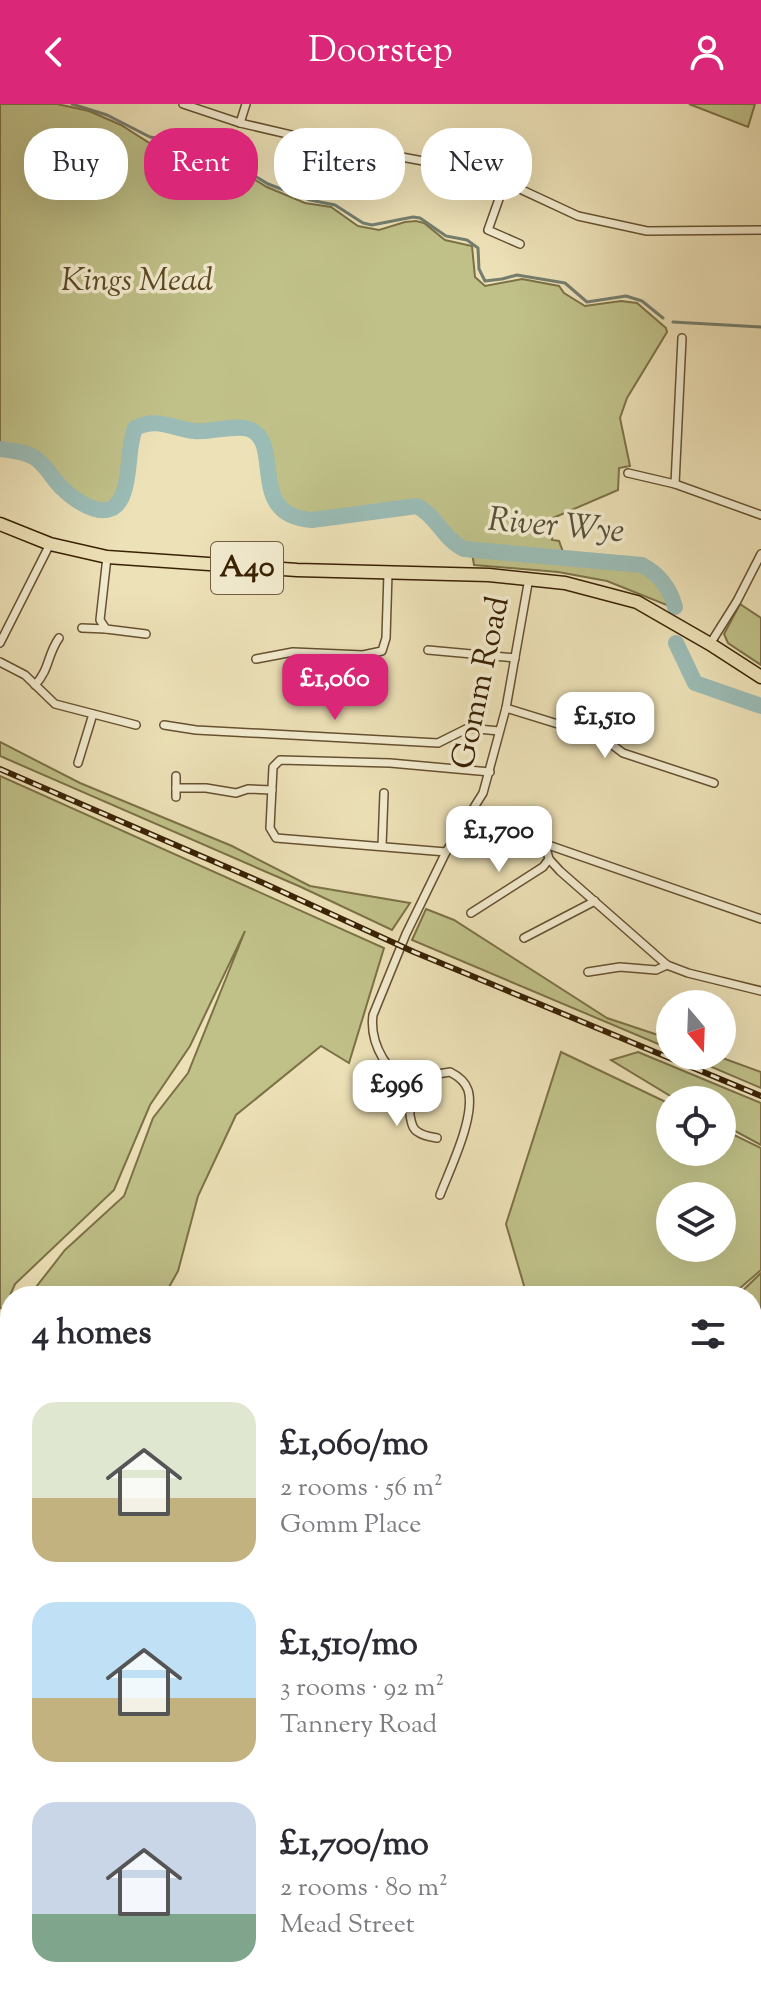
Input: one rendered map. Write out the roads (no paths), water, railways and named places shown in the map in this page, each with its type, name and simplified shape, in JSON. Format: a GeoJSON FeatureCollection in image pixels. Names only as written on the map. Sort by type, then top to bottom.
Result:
{"type":"FeatureCollection","features":[{"type":"Feature","properties":{"kind":"main road","name":"A40"},"geometry":{"type":"LineString","coordinates":[[0,524],[50,544],[107,557],[278,569],[489,575],[565,583],[637,602],[761,677]]}},
{"type":"Feature","properties":{"kind":"street"},"geometry":{"type":"LineString","coordinates":[[183,104],[240,123],[421,161]]}},
{"type":"Feature","properties":{"kind":"street"},"geometry":{"type":"LineString","coordinates":[[240,123],[246,104]]}},
{"type":"Feature","properties":{"kind":"street"},"geometry":{"type":"LineString","coordinates":[[532,195],[578,216],[647,231],[761,230]]}},
{"type":"Feature","properties":{"kind":"street"},"geometry":{"type":"LineString","coordinates":[[499,200],[488,230],[520,244]]}},
{"type":"Feature","properties":{"kind":"street"},"geometry":{"type":"LineString","coordinates":[[675,484],[682,338]]}},
{"type":"Feature","properties":{"kind":"street"},"geometry":{"type":"LineString","coordinates":[[628,473],[675,484],[761,515]]}},
{"type":"Feature","properties":{"kind":"street"},"geometry":{"type":"LineString","coordinates":[[0,643],[50,544]]}},
{"type":"Feature","properties":{"kind":"street"},"geometry":{"type":"LineString","coordinates":[[710,644],[757,572],[761,554]]}},
{"type":"Feature","properties":{"kind":"street"},"geometry":{"type":"LineString","coordinates":[[106,629],[100,620],[107,557]]}},
{"type":"Feature","properties":{"kind":"street"},"geometry":{"type":"LineString","coordinates":[[256,659],[293,652],[363,655],[382,651],[386,638],[388,573]]}},
{"type":"Feature","properties":{"kind":"street","name":"Gomm Road"},"geometry":{"type":"LineString","coordinates":[[416,1089],[398,1076],[379,1051],[371,1027],[383,988],[446,852],[483,793],[506,708],[529,578]]}},
{"type":"Feature","properties":{"kind":"street"},"geometry":{"type":"LineString","coordinates":[[82,628],[146,634]]}},
{"type":"Feature","properties":{"kind":"street"},"geometry":{"type":"LineString","coordinates":[[35,685],[47,672],[51,650],[59,638]]}},
{"type":"Feature","properties":{"kind":"street"},"geometry":{"type":"LineString","coordinates":[[428,650],[515,658]]}},
{"type":"Feature","properties":{"kind":"street"},"geometry":{"type":"LineString","coordinates":[[0,662],[25,675],[55,704],[136,725]]}},
{"type":"Feature","properties":{"kind":"street"},"geometry":{"type":"LineString","coordinates":[[506,708],[587,733],[607,741],[623,753],[714,783]]}},
{"type":"Feature","properties":{"kind":"street"},"geometry":{"type":"LineString","coordinates":[[78,763],[93,714]]}},
{"type":"Feature","properties":{"kind":"street"},"geometry":{"type":"LineString","coordinates":[[164,725],[196,730],[438,743],[468,728],[499,731]]}},
{"type":"Feature","properties":{"kind":"street"},"geometry":{"type":"LineString","coordinates":[[446,852],[276,838],[270,828],[273,767],[280,760],[390,763],[490,772]]}},
{"type":"Feature","properties":{"kind":"street"},"geometry":{"type":"LineString","coordinates":[[176,776],[176,793],[206,788],[236,793],[248,789],[272,790]]}},
{"type":"Feature","properties":{"kind":"street"},"geometry":{"type":"LineString","coordinates":[[382,846],[384,793]]}},
{"type":"Feature","properties":{"kind":"street"},"geometry":{"type":"LineString","coordinates":[[468,817],[761,919]]}},
{"type":"Feature","properties":{"kind":"street"},"geometry":{"type":"LineString","coordinates":[[545,844],[549,859],[667,965],[761,991]]}},
{"type":"Feature","properties":{"kind":"street"},"geometry":{"type":"LineString","coordinates":[[471,913],[543,867],[549,859]]}},
{"type":"Feature","properties":{"kind":"street"},"geometry":{"type":"LineString","coordinates":[[524,938],[595,901]]}},
{"type":"Feature","properties":{"kind":"street"},"geometry":{"type":"LineString","coordinates":[[588,972],[620,967],[656,970],[667,965]]}},
{"type":"Feature","properties":{"kind":"street"},"geometry":{"type":"LineString","coordinates":[[437,1138],[418,1132],[412,1125],[409,1106],[416,1089],[439,1073],[450,1072],[464,1082],[469,1091],[469,1113],[440,1195]]}},
{"type":"Feature","properties":{"kind":"waterway"},"geometry":{"type":"LineString","coordinates":[[72,104],[107,115],[150,137],[168,140],[217,159],[268,184],[310,200],[335,205],[363,223],[372,225],[420,218],[446,236],[467,240],[478,248],[479,269],[485,281],[517,275],[565,283],[587,302],[626,296],[642,301],[663,318]]}},
{"type":"Feature","properties":{"kind":"waterway"},"geometry":{"type":"LineString","coordinates":[[673,322],[761,327]]}},
{"type":"Feature","properties":{"kind":"waterway","name":"River Wye"},"geometry":{"type":"LineString","coordinates":[[0,449],[35,458],[75,499],[102,510],[118,504],[123,494],[135,428],[157,423],[194,431],[237,427],[249,429],[259,436],[265,448],[272,493],[279,506],[292,515],[312,520],[417,506],[464,549],[642,565],[663,582],[675,607]]}},
{"type":"Feature","properties":{"kind":"waterway","name":"River Wye"},"geometry":{"type":"LineString","coordinates":[[676,643],[695,683],[761,706]]}},
{"type":"Feature","properties":{"kind":"railway"},"geometry":{"type":"LineString","coordinates":[[0,769],[414,952],[761,1096]]}},
{"type":"Feature","properties":{"kind":"park label","name":"Kings Mead"},"geometry":{"type":"Point","coordinates":[137,282]}}]}
